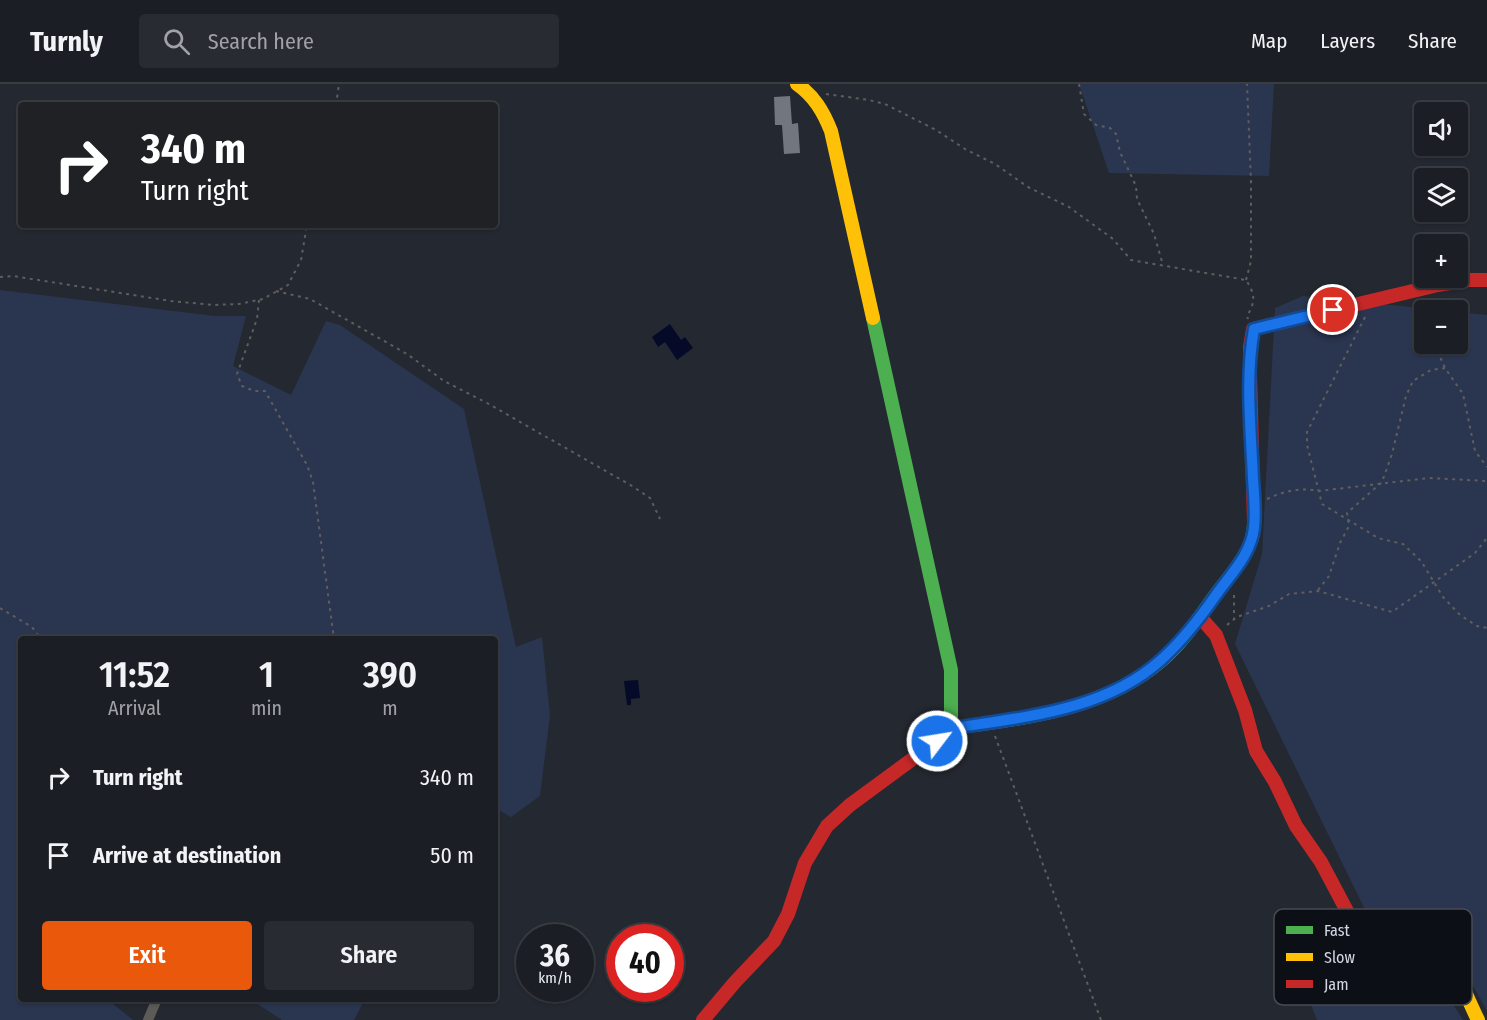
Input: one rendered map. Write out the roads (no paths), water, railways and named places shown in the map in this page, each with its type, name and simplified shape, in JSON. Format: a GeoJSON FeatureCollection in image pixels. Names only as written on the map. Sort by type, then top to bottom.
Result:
{"type":"FeatureCollection","features":[{"type":"Feature","properties":{"kind":"street"},"geometry":{"type":"LineString","coordinates":[[704,1020],[735,982],[774,941],[788,914],[805,863],[827,826],[850,805],[937,741],[948,729],[952,703],[951,670],[831,131],[816,99],[797,84]]}},
{"type":"Feature","properties":{"kind":"street"},"geometry":{"type":"LineString","coordinates":[[948,729],[1062,709],[1093,700],[1117,689],[1160,661],[1200,617],[1245,555],[1254,528],[1250,374],[1250,347],[1254,329],[1454,282],[1487,280]]}},
{"type":"Feature","properties":{"kind":"street"},"geometry":{"type":"LineString","coordinates":[[1200,617],[1216,635],[1245,710],[1256,751],[1275,782],[1296,826],[1321,862],[1344,909]]}},
{"type":"Feature","properties":{"kind":"street"},"geometry":{"type":"LineString","coordinates":[[148,1020],[156,1002]]}},
{"type":"Feature","properties":{"kind":"street"},"geometry":{"type":"LineString","coordinates":[[1470,1005],[1478,1020]]}}]}
